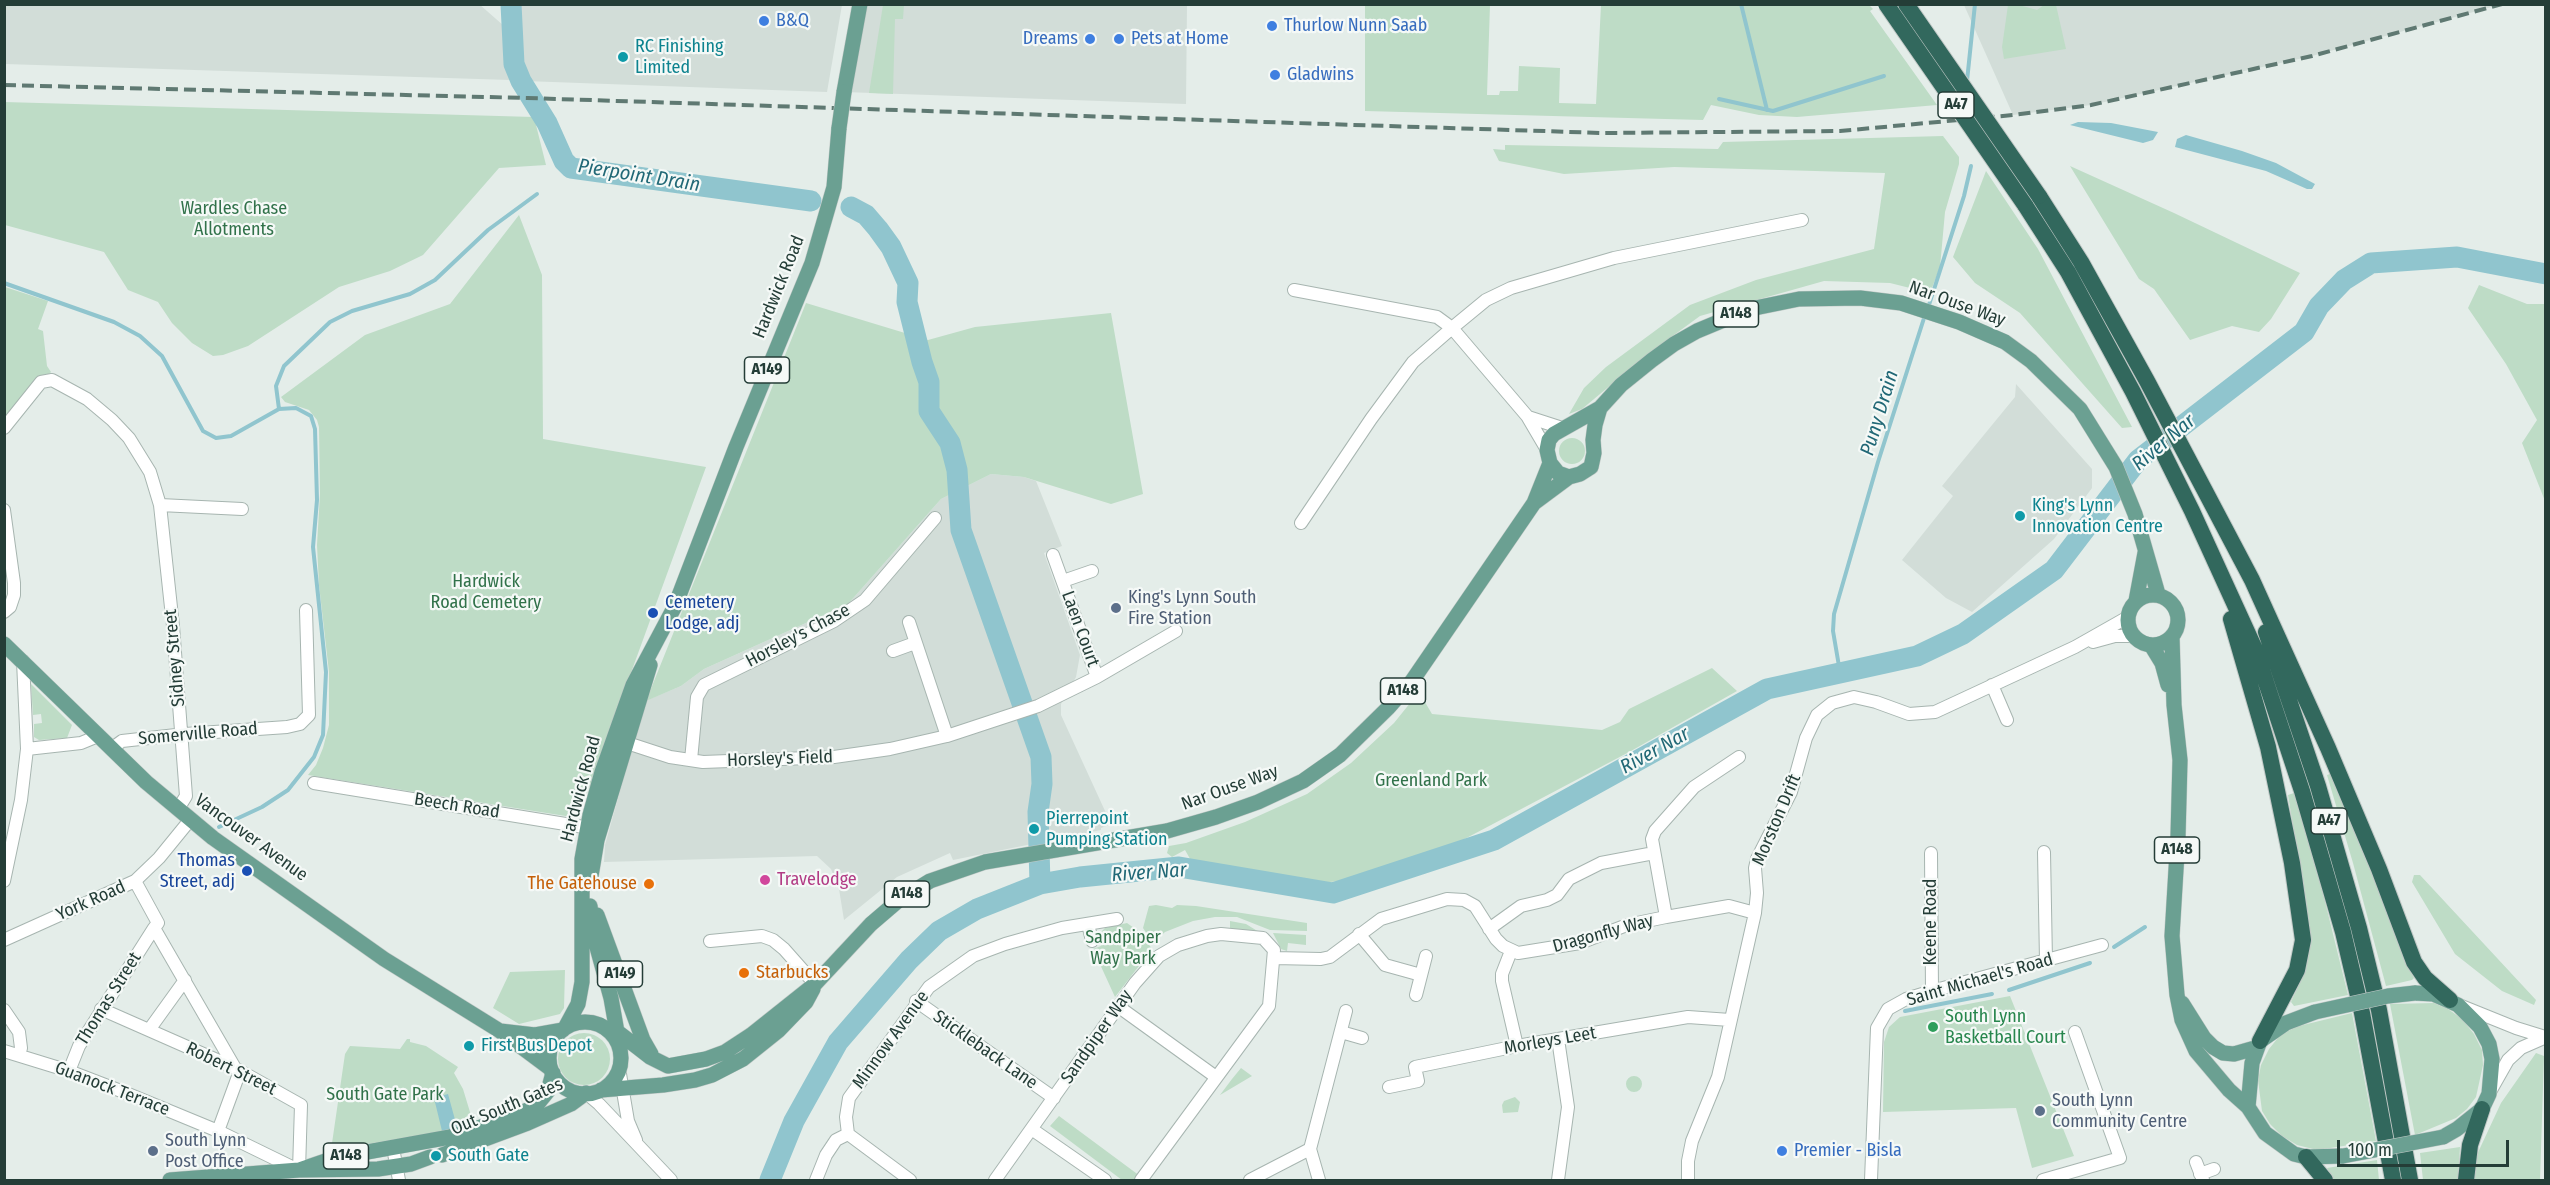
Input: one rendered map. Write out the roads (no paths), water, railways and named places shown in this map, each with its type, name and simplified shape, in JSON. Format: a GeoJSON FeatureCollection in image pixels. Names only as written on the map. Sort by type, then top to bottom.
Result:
{"type":"FeatureCollection","features":[{"type":"Feature","properties":{"kind":"highway","name":"A47"},"geometry":{"type":"LineString","coordinates":[[1886,4],[2032,200],[2081,261],[2252,580],[2328,748],[2414,962],[2425,978],[2454,1002]]}},
{"type":"Feature","properties":{"kind":"highway","name":"A47"},"geometry":{"type":"LineString","coordinates":[[1906,4],[2032,200],[2133,392],[2192,511],[2255,649],[2326,870],[2362,1013],[2393,1180]]}},
{"type":"Feature","properties":{"kind":"highway","name":"A47"},"geometry":{"type":"LineString","coordinates":[[2198,477],[2265,631],[2339,854],[2379,1010],[2410,1180]]}},
{"type":"Feature","properties":{"kind":"highway","name":"A47"},"geometry":{"type":"LineString","coordinates":[[2192,511],[2234,628],[2268,747],[2300,909],[2302,940],[2297,970],[2258,1045]]}},
{"type":"Feature","properties":{"kind":"highway"},"geometry":{"type":"LineString","coordinates":[[2466,1180],[2470,1145],[2485,1101]]}},
{"type":"Feature","properties":{"kind":"highway"},"geometry":{"type":"LineString","coordinates":[[2306,1157],[2325,1180]]}},
{"type":"Feature","properties":{"kind":"main road","name":"Hardwick Road"},"geometry":{"type":"LineString","coordinates":[[620,1049],[619,1033],[595,940],[589,887],[602,772],[621,741],[633,685],[675,606],[736,447],[812,263],[834,187],[838,128],[860,4]]}},
{"type":"Feature","properties":{"kind":"main road","name":"Nar Ouse Way"},"geometry":{"type":"LineString","coordinates":[[603,1027],[619,1033],[654,1059],[668,1066],[696,1062],[715,1056],[751,1035],[815,984],[871,924],[911,892],[930,881],[986,862],[1167,831],[1258,802],[1303,781],[1340,755],[1412,681],[1534,503],[1549,457],[1549,440],[1599,408],[1622,385],[1674,344],[1750,309],[1799,299],[1824,297],[1901,303],[1959,322],[2005,342],[2031,361],[2080,410],[2103,443],[2116,466],[2135,514],[2158,594]]}},
{"type":"Feature","properties":{"kind":"main road","name":"Nar Ouse Way"},"geometry":{"type":"LineString","coordinates":[[1534,503],[1569,477],[1580,474],[1590,466],[1594,453],[1593,440],[1599,408]]}},
{"type":"Feature","properties":{"kind":"main road"},"geometry":{"type":"LineString","coordinates":[[1567,427],[1584,430],[1593,440]]}},
{"type":"Feature","properties":{"kind":"main road"},"geometry":{"type":"LineString","coordinates":[[1549,457],[1558,473],[1569,477]]}},
{"type":"Feature","properties":{"kind":"main road","name":"Nar Ouse Way"},"geometry":{"type":"LineString","coordinates":[[2136,600],[2146,550]]}},
{"type":"Feature","properties":{"kind":"main road"},"geometry":{"type":"LineString","coordinates":[[2158,594],[2171,600],[2178,612],[2178,626],[2172,637],[2162,644],[2151,645],[2133,636],[2128,617],[2136,600],[2147,595],[2158,594]]}},
{"type":"Feature","properties":{"kind":"main road","name":"A148"},"geometry":{"type":"LineString","coordinates":[[2172,637],[2174,705],[2180,760],[2172,936],[2177,995],[2182,1020],[2196,1051],[2229,1090],[2248,1107],[2265,1133],[2294,1154],[2306,1157],[2343,1155],[2443,1137],[2457,1129],[2485,1101]]}},
{"type":"Feature","properties":{"kind":"main road","name":"Vancouver Avenue"},"geometry":{"type":"LineString","coordinates":[[4,644],[111,749],[184,815],[384,958],[500,1031],[552,1071]]}},
{"type":"Feature","properties":{"kind":"main road","name":"A148"},"geometry":{"type":"LineString","coordinates":[[2151,645],[2162,663],[2174,705]]}},
{"type":"Feature","properties":{"kind":"main road","name":"Hardwick Road"},"geometry":{"type":"LineString","coordinates":[[564,1029],[578,1004],[582,982],[581,890],[594,829]]}},
{"type":"Feature","properties":{"kind":"main road","name":"Hardwick Road"},"geometry":{"type":"LineString","coordinates":[[589,887],[643,1040],[654,1059]]}},
{"type":"Feature","properties":{"kind":"main road","name":"Nar Ouse Way"},"geometry":{"type":"LineString","coordinates":[[593,1092],[695,1080],[712,1075],[743,1059],[778,1031],[806,1002],[815,984]]}},
{"type":"Feature","properties":{"kind":"main road","name":"A148"},"geometry":{"type":"LineString","coordinates":[[2177,995],[2204,1038],[2223,1053],[2234,1054],[2258,1045],[2286,1023],[2315,1012],[2415,993],[2433,994],[2454,1002]]}},
{"type":"Feature","properties":{"kind":"main road"},"geometry":{"type":"LineString","coordinates":[[2454,1002],[2480,1027],[2489,1044],[2493,1073],[2485,1101]]}},
{"type":"Feature","properties":{"kind":"main road"},"geometry":{"type":"LineString","coordinates":[[583,1022],[603,1027],[615,1038],[620,1049],[619,1068],[615,1078],[593,1092],[578,1093],[563,1086],[552,1071],[551,1047],[564,1029],[583,1022]]}},
{"type":"Feature","properties":{"kind":"main road","name":"Vancouver Avenue"},"geometry":{"type":"LineString","coordinates":[[500,1031],[535,1035],[564,1029]]}},
{"type":"Feature","properties":{"kind":"main road"},"geometry":{"type":"LineString","coordinates":[[2248,1107],[2249,1083],[2258,1045]]}},
{"type":"Feature","properties":{"kind":"main road","name":"Out South Gates"},"geometry":{"type":"LineString","coordinates":[[393,1148],[478,1130],[528,1111],[536,1107],[548,1091],[552,1071]]}},
{"type":"Feature","properties":{"kind":"main road","name":"Out South Gates"},"geometry":{"type":"LineString","coordinates":[[398,1173],[436,1156],[550,1114],[593,1092]]}},
{"type":"Feature","properties":{"kind":"main road","name":"A148"},"geometry":{"type":"LineString","coordinates":[[300,1170],[334,1158],[393,1148]]}},
{"type":"Feature","properties":{"kind":"main road","name":"A148"},"geometry":{"type":"LineString","coordinates":[[170,1180],[300,1170],[398,1173]]}},
{"type":"Feature","properties":{"kind":"street"},"geometry":{"type":"LineString","coordinates":[[1301,523],[1371,419],[1413,362],[1486,300],[1511,288],[1614,258],[1802,220]]}},
{"type":"Feature","properties":{"kind":"street"},"geometry":{"type":"LineString","coordinates":[[1294,290],[1437,317],[1463,340],[1527,416],[1549,457]]}},
{"type":"Feature","properties":{"kind":"street","name":"Sidney Street"},"geometry":{"type":"LineString","coordinates":[[4,428],[41,382],[52,380],[87,399],[112,420],[129,438],[150,472],[160,505],[186,796],[184,815]]}},
{"type":"Feature","properties":{"kind":"street"},"geometry":{"type":"LineString","coordinates":[[1527,416],[1567,427]]}},
{"type":"Feature","properties":{"kind":"street"},"geometry":{"type":"LineString","coordinates":[[160,505],[242,509]]}},
{"type":"Feature","properties":{"kind":"street"},"geometry":{"type":"LineString","coordinates":[[4,510],[14,595],[10,607],[4,612]]}},
{"type":"Feature","properties":{"kind":"street","name":"Horsley's Chase"},"geometry":{"type":"LineString","coordinates":[[691,760],[697,698],[704,685],[834,621],[865,600],[935,518]]}},
{"type":"Feature","properties":{"kind":"street","name":"Laen Court"},"geometry":{"type":"LineString","coordinates":[[1053,555],[1097,677]]}},
{"type":"Feature","properties":{"kind":"street","name":"Laen Court"},"geometry":{"type":"LineString","coordinates":[[1063,581],[1092,571]]}},
{"type":"Feature","properties":{"kind":"street","name":"Somerville Road"},"geometry":{"type":"LineString","coordinates":[[111,749],[122,741],[300,724],[309,715],[306,610]]}},
{"type":"Feature","properties":{"kind":"street","name":"Morston Drift"},"geometry":{"type":"LineString","coordinates":[[1688,1180],[1688,1161],[1692,1141],[1718,1077],[1755,913],[1757,859],[1791,792],[1806,738],[1817,715],[1832,703],[1854,697],[1910,714],[1935,712],[2075,647],[2128,617]]}},
{"type":"Feature","properties":{"kind":"street"},"geometry":{"type":"LineString","coordinates":[[909,622],[947,736]]}},
{"type":"Feature","properties":{"kind":"street","name":"Horsley's Field"},"geometry":{"type":"LineString","coordinates":[[621,741],[670,757],[691,760],[834,758],[890,749],[947,736],[1033,708],[1097,677],[1176,631]]}},
{"type":"Feature","properties":{"kind":"street","name":"Morston Drift"},"geometry":{"type":"LineString","coordinates":[[2075,647],[2115,636],[2133,636]]}},
{"type":"Feature","properties":{"kind":"street"},"geometry":{"type":"LineString","coordinates":[[893,651],[915,643]]}},
{"type":"Feature","properties":{"kind":"street"},"geometry":{"type":"LineString","coordinates":[[4,881],[21,800],[27,749],[23,661]]}},
{"type":"Feature","properties":{"kind":"street"},"geometry":{"type":"LineString","coordinates":[[1992,685],[2007,720]]}},
{"type":"Feature","properties":{"kind":"street"},"geometry":{"type":"LineString","coordinates":[[27,749],[81,743],[98,736]]}},
{"type":"Feature","properties":{"kind":"street"},"geometry":{"type":"LineString","coordinates":[[1666,917],[1652,839],[1660,823],[1694,788],[1739,758]]}},
{"type":"Feature","properties":{"kind":"street","name":"Beech Road"},"geometry":{"type":"LineString","coordinates":[[314,783],[594,829]]}},
{"type":"Feature","properties":{"kind":"street","name":"York Road"},"geometry":{"type":"LineString","coordinates":[[4,940],[135,881],[159,858],[184,815]]}},
{"type":"Feature","properties":{"kind":"street"},"geometry":{"type":"LineString","coordinates":[[2044,852],[2046,961]]}},
{"type":"Feature","properties":{"kind":"street"},"geometry":{"type":"LineString","coordinates":[[1490,929],[1521,906],[1557,896],[1569,879],[1601,863],[1654,853]]}},
{"type":"Feature","properties":{"kind":"street","name":"Keene Road"},"geometry":{"type":"LineString","coordinates":[[1931,853],[1932,991]]}},
{"type":"Feature","properties":{"kind":"street"},"geometry":{"type":"LineString","coordinates":[[135,881],[158,923],[154,928],[238,1069],[219,1131]]}},
{"type":"Feature","properties":{"kind":"street"},"geometry":{"type":"LineString","coordinates":[[1141,1180],[1269,1005],[1274,958],[1321,959],[1330,957],[1381,920],[1447,899],[1458,898],[1475,906],[1496,939],[1511,951],[1502,974],[1502,981],[1517,1046]]}},
{"type":"Feature","properties":{"kind":"street","name":"Dragonfly Way"},"geometry":{"type":"LineString","coordinates":[[1511,951],[1527,953],[1580,943],[1627,925],[1729,906],[1755,913]]}},
{"type":"Feature","properties":{"kind":"street","name":"Minnow Avenue"},"geometry":{"type":"LineString","coordinates":[[848,1134],[846,1117],[849,1098],[916,1001],[929,987],[972,956],[1029,937],[1117,919]]}},
{"type":"Feature","properties":{"kind":"street"},"geometry":{"type":"LineString","coordinates":[[1088,924],[1092,941]]}},
{"type":"Feature","properties":{"kind":"street","name":"Thomas Street"},"geometry":{"type":"LineString","coordinates":[[69,1071],[78,1046],[154,928]]}},
{"type":"Feature","properties":{"kind":"street","name":"Sandpiper Way"},"geometry":{"type":"LineString","coordinates":[[995,1180],[1033,1130],[1149,964],[1159,956],[1190,940],[1221,934],[1263,938],[1271,945],[1274,958]]}},
{"type":"Feature","properties":{"kind":"street"},"geometry":{"type":"LineString","coordinates":[[1359,934],[1385,965],[1421,975]]}},
{"type":"Feature","properties":{"kind":"street"},"geometry":{"type":"LineString","coordinates":[[710,941],[762,936],[773,940],[815,984]]}},
{"type":"Feature","properties":{"kind":"street","name":"Saint Michael's Road"},"geometry":{"type":"LineString","coordinates":[[1871,1180],[1876,1028],[1888,1008],[1906,999],[1932,991],[2102,945]]}},
{"type":"Feature","properties":{"kind":"street"},"geometry":{"type":"LineString","coordinates":[[1416,995],[1426,956]]}},
{"type":"Feature","properties":{"kind":"street"},"geometry":{"type":"LineString","coordinates":[[149,1030],[185,980]]}},
{"type":"Feature","properties":{"kind":"street","name":"Stickleback Lane"},"geometry":{"type":"LineString","coordinates":[[916,1001],[1054,1098]]}},
{"type":"Feature","properties":{"kind":"street"},"geometry":{"type":"LineString","coordinates":[[2454,1002],[2545,1037]]}},
{"type":"Feature","properties":{"kind":"street"},"geometry":{"type":"LineString","coordinates":[[1119,1007],[1216,1077]]}},
{"type":"Feature","properties":{"kind":"street","name":"Robert Street"},"geometry":{"type":"LineString","coordinates":[[101,1009],[238,1069],[301,1104],[300,1170]]}},
{"type":"Feature","properties":{"kind":"street"},"geometry":{"type":"LineString","coordinates":[[4,1010],[19,1032],[21,1048],[19,1055]]}},
{"type":"Feature","properties":{"kind":"street"},"geometry":{"type":"LineString","coordinates":[[1319,1180],[1310,1149],[1346,1011]]}},
{"type":"Feature","properties":{"kind":"street","name":"Morleys Leet"},"geometry":{"type":"LineString","coordinates":[[1389,1087],[1418,1082],[1415,1067],[1517,1046],[1688,1017],[1730,1020]]}},
{"type":"Feature","properties":{"kind":"street"},"geometry":{"type":"LineString","coordinates":[[1341,1032],[1362,1038]]}},
{"type":"Feature","properties":{"kind":"street"},"geometry":{"type":"LineString","coordinates":[[2043,1180],[2120,1158],[2075,1032]]}},
{"type":"Feature","properties":{"kind":"street"},"geometry":{"type":"LineString","coordinates":[[2485,1101],[2508,1060],[2521,1048],[2545,1037]]}},
{"type":"Feature","properties":{"kind":"street"},"geometry":{"type":"LineString","coordinates":[[1558,1039],[1568,1107],[1558,1180]]}},
{"type":"Feature","properties":{"kind":"street","name":"Guanock Terrace"},"geometry":{"type":"LineString","coordinates":[[4,1051],[69,1071],[219,1131],[300,1170]]}},
{"type":"Feature","properties":{"kind":"street"},"geometry":{"type":"LineString","coordinates":[[619,1068],[628,1121],[640,1146]]}},
{"type":"Feature","properties":{"kind":"street"},"geometry":{"type":"LineString","coordinates":[[593,1092],[671,1180]]}},
{"type":"Feature","properties":{"kind":"street"},"geometry":{"type":"LineString","coordinates":[[1033,1130],[1105,1180]]}},
{"type":"Feature","properties":{"kind":"street"},"geometry":{"type":"LineString","coordinates":[[816,1180],[826,1155],[836,1140],[848,1134],[910,1180]]}},
{"type":"Feature","properties":{"kind":"street"},"geometry":{"type":"LineString","coordinates":[[393,1148],[398,1173]]}},
{"type":"Feature","properties":{"kind":"street"},"geometry":{"type":"LineString","coordinates":[[1250,1180],[1310,1149]]}},
{"type":"Feature","properties":{"kind":"street"},"geometry":{"type":"LineString","coordinates":[[2200,1172],[2214,1169]]}},
{"type":"Feature","properties":{"kind":"water"},"geometry":{"type":"Polygon","coordinates":[[[2078,122],[2111,123],[2158,132],[2153,140],[2143,143],[2070,125],[2078,122]]]}},
{"type":"Feature","properties":{"kind":"water"},"geometry":{"type":"Polygon","coordinates":[[[2186,135],[2276,163],[2315,184],[2312,189],[2307,189],[2266,171],[2175,147],[2177,139],[2186,135]]]}},
{"type":"Feature","properties":{"kind":"water"},"geometry":{"type":"Polygon","coordinates":[[[448,1094],[457,1127],[442,1131],[434,1098],[448,1094]]]}},
{"type":"Feature","properties":{"kind":"waterway","name":"Pierpoint Drain"},"geometry":{"type":"LineString","coordinates":[[511,4],[514,64],[521,81],[547,123],[564,161],[571,168],[811,201]]}},
{"type":"Feature","properties":{"kind":"waterway"},"geometry":{"type":"LineString","coordinates":[[1741,4],[1767,110]]}},
{"type":"Feature","properties":{"kind":"waterway","name":"Puny Drain"},"geometry":{"type":"LineString","coordinates":[[1967,81],[1975,4]]}},
{"type":"Feature","properties":{"kind":"waterway"},"geometry":{"type":"LineString","coordinates":[[1719,99],[1773,111],[1884,76]]}},
{"type":"Feature","properties":{"kind":"waterway","name":"Puny Drain"},"geometry":{"type":"LineString","coordinates":[[1928,308],[1964,196],[1971,166]]}},
{"type":"Feature","properties":{"kind":"waterway"},"geometry":{"type":"LineString","coordinates":[[4,283],[114,322],[140,336],[162,356],[203,431],[216,438],[231,436],[279,409],[276,386],[284,366],[330,322],[352,311],[410,294],[435,280],[488,230],[537,194]]}},
{"type":"Feature","properties":{"kind":"waterway"},"geometry":{"type":"LineString","coordinates":[[851,207],[866,215],[878,229],[891,247],[908,283],[907,302],[929,382],[929,411],[950,443],[957,470],[961,530],[1041,757],[1042,784],[1038,812],[1040,884]]}},
{"type":"Feature","properties":{"kind":"waterway","name":"River Nar"},"geometry":{"type":"LineString","coordinates":[[770,1180],[794,1121],[838,1042],[909,960],[939,931],[977,909],[1040,884],[1080,877],[1179,867],[1333,893],[1494,840],[1767,689],[1917,656],[1963,634],[2054,570],[2138,460],[2304,332],[2319,306],[2344,280],[2371,263],[2457,257],[2546,274]]}},
{"type":"Feature","properties":{"kind":"waterway","name":"Puny Drain"},"geometry":{"type":"LineString","coordinates":[[1840,672],[1833,631],[1834,614],[1878,462],[1925,315]]}},
{"type":"Feature","properties":{"kind":"waterway"},"geometry":{"type":"LineString","coordinates":[[219,827],[262,807],[288,790],[314,757],[323,735],[326,672],[313,547],[317,500],[315,429],[311,416],[296,408],[279,409]]}},
{"type":"Feature","properties":{"kind":"waterway"},"geometry":{"type":"LineString","coordinates":[[2114,947],[2145,927]]}},
{"type":"Feature","properties":{"kind":"waterway"},"geometry":{"type":"LineString","coordinates":[[2009,990],[2090,963]]}},
{"type":"Feature","properties":{"kind":"waterway"},"geometry":{"type":"LineString","coordinates":[[1905,1011],[1992,994]]}},
{"type":"Feature","properties":{"kind":"railway"},"geometry":{"type":"LineString","coordinates":[[4,85],[527,98],[1603,133],[1840,131],[2013,115],[2091,105],[2312,56],[2502,4]]}},
{"type":"Feature","properties":{"kind":"place","name":"B&Q"},"geometry":{"type":"Point","coordinates":[764,21]}},
{"type":"Feature","properties":{"kind":"place","name":"Thurlow Nunn Saab"},"geometry":{"type":"Point","coordinates":[1272,26]}},
{"type":"Feature","properties":{"kind":"place","name":"Dreams"},"geometry":{"type":"Point","coordinates":[1090,39]}},
{"type":"Feature","properties":{"kind":"place","name":"Pets at Home"},"geometry":{"type":"Point","coordinates":[1119,39]}},
{"type":"Feature","properties":{"kind":"place","name":"RC Finishing Limited"},"geometry":{"type":"Point","coordinates":[623,57]}},
{"type":"Feature","properties":{"kind":"place","name":"Gladwins"},"geometry":{"type":"Point","coordinates":[1275,75]}},
{"type":"Feature","properties":{"kind":"place","name":"King's Lynn Innovation Centre"},"geometry":{"type":"Point","coordinates":[2020,516]}},
{"type":"Feature","properties":{"kind":"place","name":"King's Lynn South Fire Station"},"geometry":{"type":"Point","coordinates":[1116,608]}},
{"type":"Feature","properties":{"kind":"place","name":"Cemetery Lodge, adj"},"geometry":{"type":"Point","coordinates":[653,613]}},
{"type":"Feature","properties":{"kind":"place","name":"Pierrepoint Pumping Station"},"geometry":{"type":"Point","coordinates":[1034,829]}},
{"type":"Feature","properties":{"kind":"place","name":"Thomas Street, adj"},"geometry":{"type":"Point","coordinates":[247,871]}},
{"type":"Feature","properties":{"kind":"place","name":"Travelodge"},"geometry":{"type":"Point","coordinates":[765,880]}},
{"type":"Feature","properties":{"kind":"place","name":"The Gatehouse"},"geometry":{"type":"Point","coordinates":[649,884]}},
{"type":"Feature","properties":{"kind":"place","name":"Starbucks"},"geometry":{"type":"Point","coordinates":[744,973]}},
{"type":"Feature","properties":{"kind":"place","name":"South Lynn Basketball Court"},"geometry":{"type":"Point","coordinates":[1933,1027]}},
{"type":"Feature","properties":{"kind":"place","name":"First Bus Depot"},"geometry":{"type":"Point","coordinates":[469,1046]}},
{"type":"Feature","properties":{"kind":"place","name":"South Lynn Community Centre"},"geometry":{"type":"Point","coordinates":[2040,1111]}},
{"type":"Feature","properties":{"kind":"place","name":"South Lynn Post Office"},"geometry":{"type":"Point","coordinates":[153,1151]}},
{"type":"Feature","properties":{"kind":"place","name":"Premier - Bisla"},"geometry":{"type":"Point","coordinates":[1782,1151]}},
{"type":"Feature","properties":{"kind":"place","name":"South Gate"},"geometry":{"type":"Point","coordinates":[436,1156]}},
{"type":"Feature","properties":{"kind":"park label","name":"Wardles Chase Allotments"},"geometry":{"type":"Point","coordinates":[234,219]}},
{"type":"Feature","properties":{"kind":"park label","name":"Hardwick Road Cemetery"},"geometry":{"type":"Point","coordinates":[486,592]}},
{"type":"Feature","properties":{"kind":"park label","name":"Greenland Park"},"geometry":{"type":"Point","coordinates":[1431,781]}},
{"type":"Feature","properties":{"kind":"park label","name":"Sandpiper Way Park"},"geometry":{"type":"Point","coordinates":[1123,948]}},
{"type":"Feature","properties":{"kind":"park label","name":"South Gate Park"},"geometry":{"type":"Point","coordinates":[385,1095]}}]}
